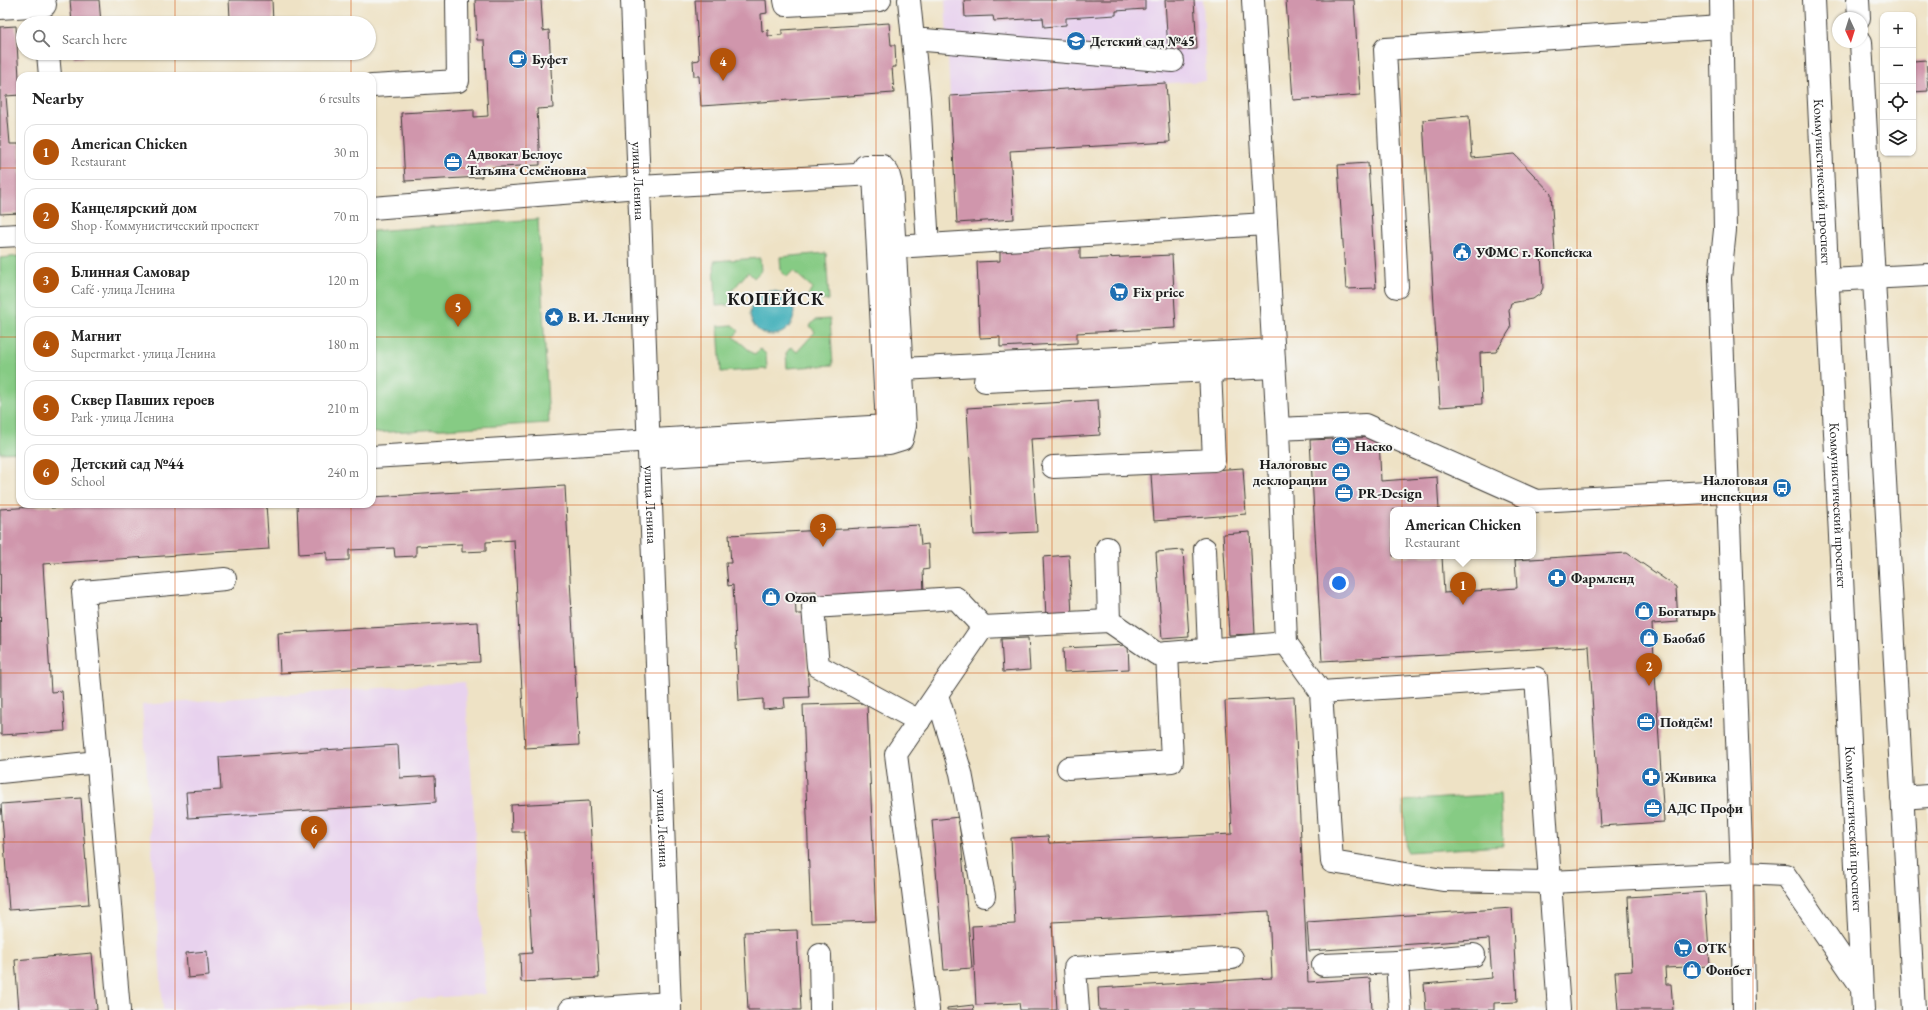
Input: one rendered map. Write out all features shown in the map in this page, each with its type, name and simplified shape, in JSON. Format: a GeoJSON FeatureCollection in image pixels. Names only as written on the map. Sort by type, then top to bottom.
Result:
{"type":"FeatureCollection","features":[{"type":"Feature","properties":{"kind":"street"},"geometry":{"type":"LineString","coordinates":[[376,86],[458,81],[457,0]]}},
{"type":"Feature","properties":{"kind":"street","name":"улица Ленина"},"geometry":{"type":"LineString","coordinates":[[632,0],[670,1007]]}},
{"type":"Feature","properties":{"kind":"street"},"geometry":{"type":"LineString","coordinates":[[785,0],[786,5],[880,0]]}},
{"type":"Feature","properties":{"kind":"street"},"geometry":{"type":"LineString","coordinates":[[909,0],[919,97],[928,245]]}},
{"type":"Feature","properties":{"kind":"street"},"geometry":{"type":"LineString","coordinates":[[1253,0],[1278,429],[1286,643],[1321,692],[1332,862],[1443,880],[1550,882],[1742,873],[1785,875],[1861,986]]}},
{"type":"Feature","properties":{"kind":"street"},"geometry":{"type":"LineString","coordinates":[[1721,0],[1725,230],[1720,278],[1742,873],[1744,1010]]}},
{"type":"Feature","properties":{"kind":"street","name":"Коммунистический проспект"},"geometry":{"type":"LineString","coordinates":[[1814,0],[1829,280],[1839,545],[1862,1010]]}},
{"type":"Feature","properties":{"kind":"street"},"geometry":{"type":"LineString","coordinates":[[1858,0],[1859,12]]}},
{"type":"Feature","properties":{"kind":"street"},"geometry":{"type":"LineString","coordinates":[[0,8],[45,9]]}},
{"type":"Feature","properties":{"kind":"street"},"geometry":{"type":"LineString","coordinates":[[1397,287],[1385,49],[1721,27]]}},
{"type":"Feature","properties":{"kind":"street"},"geometry":{"type":"LineString","coordinates":[[913,39],[1173,61]]}},
{"type":"Feature","properties":{"kind":"street"},"geometry":{"type":"LineString","coordinates":[[1860,48],[1914,1010]]}},
{"type":"Feature","properties":{"kind":"street"},"geometry":{"type":"LineString","coordinates":[[49,60],[50,72]]}},
{"type":"Feature","properties":{"kind":"street"},"geometry":{"type":"LineString","coordinates":[[376,208],[639,183],[882,166],[888,173],[891,184],[905,426],[902,439],[889,443],[649,448],[376,457]]}},
{"type":"Feature","properties":{"kind":"street"},"geometry":{"type":"LineString","coordinates":[[639,183],[874,174],[887,426],[649,448]]}},
{"type":"Feature","properties":{"kind":"street"},"geometry":{"type":"LineString","coordinates":[[895,247],[1266,224]]}},
{"type":"Feature","properties":{"kind":"street"},"geometry":{"type":"LineString","coordinates":[[0,236],[16,235]]}},
{"type":"Feature","properties":{"kind":"street"},"geometry":{"type":"LineString","coordinates":[[1829,280],[1928,275]]}},
{"type":"Feature","properties":{"kind":"street"},"geometry":{"type":"LineString","coordinates":[[902,369],[1273,358]]}},
{"type":"Feature","properties":{"kind":"street"},"geometry":{"type":"LineString","coordinates":[[985,381],[1210,370],[1273,358]]}},
{"type":"Feature","properties":{"kind":"street"},"geometry":{"type":"LineString","coordinates":[[1053,467],[1214,460],[1210,370]]}},
{"type":"Feature","properties":{"kind":"street"},"geometry":{"type":"LineString","coordinates":[[1278,429],[1365,425],[1536,501],[1727,491]]}},
{"type":"Feature","properties":{"kind":"street"},"geometry":{"type":"LineString","coordinates":[[1107,548],[1108,621]]}},
{"type":"Feature","properties":{"kind":"street"},"geometry":{"type":"LineString","coordinates":[[1205,549],[1209,650]]}},
{"type":"Feature","properties":{"kind":"street"},"geometry":{"type":"LineString","coordinates":[[119,1010],[83,592],[225,578]]}},
{"type":"Feature","properties":{"kind":"street"},"geometry":{"type":"LineString","coordinates":[[919,722],[818,666],[813,607],[956,598],[983,627],[1108,621],[1157,654],[1286,643]]}},
{"type":"Feature","properties":{"kind":"street"},"geometry":{"type":"LineString","coordinates":[[928,1010],[896,754],[983,627]]}},
{"type":"Feature","properties":{"kind":"street"},"geometry":{"type":"LineString","coordinates":[[1068,768],[1172,761],[1167,653]]}},
{"type":"Feature","properties":{"kind":"street"},"geometry":{"type":"LineString","coordinates":[[1321,692],[1536,678],[1559,1010]]}},
{"type":"Feature","properties":{"kind":"street"},"geometry":{"type":"LineString","coordinates":[[936,695],[961,773],[984,896]]}},
{"type":"Feature","properties":{"kind":"street"},"geometry":{"type":"LineString","coordinates":[[0,772],[98,762]]}},
{"type":"Feature","properties":{"kind":"street"},"geometry":{"type":"LineString","coordinates":[[1902,798],[1928,796]]}},
{"type":"Feature","properties":{"kind":"street"},"geometry":{"type":"LineString","coordinates":[[820,955],[821,1010]]}},
{"type":"Feature","properties":{"kind":"street"},"geometry":{"type":"LineString","coordinates":[[1323,965],[1397,962],[1474,955]]}},
{"type":"Feature","properties":{"kind":"street"},"geometry":{"type":"LineString","coordinates":[[1078,1010],[1075,968],[1232,958]]}},
{"type":"Feature","properties":{"kind":"street"},"geometry":{"type":"LineString","coordinates":[[1397,962],[1400,1010]]}},
{"type":"Feature","properties":{"kind":"street"},"geometry":{"type":"LineString","coordinates":[[570,1010],[670,1007]]}},
{"type":"Feature","properties":{"kind":"shaded area","name":"Детский сад №45"},"geometry":{"type":"Polygon","coordinates":[[[945,0],[1203,0],[1206,81],[950,96],[945,0]]]}},
{"type":"Feature","properties":{"kind":"shaded area"},"geometry":{"type":"Polygon","coordinates":[[[465,682],[486,994],[257,1010],[163,1010],[142,705],[465,682]]]}},
{"type":"Feature","properties":{"kind":"green space"},"geometry":{"type":"Polygon","coordinates":[[[538,219],[549,423],[376,433],[376,231],[538,219]]]}},
{"type":"Feature","properties":{"kind":"green space"},"geometry":{"type":"Polygon","coordinates":[[[826,253],[829,300],[814,301],[808,295],[813,288],[793,271],[787,277],[781,271],[780,257],[826,253]]]}},
{"type":"Feature","properties":{"kind":"green space"},"geometry":{"type":"Polygon","coordinates":[[[16,256],[16,452],[0,453],[0,258],[16,256]]]}},
{"type":"Feature","properties":{"kind":"green space"},"geometry":{"type":"Polygon","coordinates":[[[760,258],[761,271],[754,278],[748,272],[730,293],[736,299],[730,305],[716,306],[714,261],[760,258]]]}},
{"type":"Feature","properties":{"kind":"green space"},"geometry":{"type":"Polygon","coordinates":[[[830,319],[833,365],[787,368],[786,353],[791,347],[797,352],[815,332],[810,326],[815,320],[830,319]]]}},
{"type":"Feature","properties":{"kind":"green space"},"geometry":{"type":"Polygon","coordinates":[[[733,325],[739,331],[734,337],[755,355],[760,349],[766,354],[767,369],[721,372],[718,326],[733,325]]]}},
{"type":"Feature","properties":{"kind":"green space"},"geometry":{"type":"Polygon","coordinates":[[[1500,794],[1503,846],[1407,852],[1403,801],[1500,794]]]}},
{"type":"Feature","properties":{"kind":"water"},"geometry":{"type":"Polygon","coordinates":[[[768,291],[776,291],[788,297],[794,309],[794,317],[788,329],[776,335],[768,335],[756,329],[750,317],[750,309],[756,297],[768,291]]]}},
{"type":"Feature","properties":{"kind":"building"},"geometry":{"type":"Polygon","coordinates":[[[70,0],[99,0],[100,16],[71,16],[70,0]]]}},
{"type":"Feature","properties":{"kind":"building"},"geometry":{"type":"Polygon","coordinates":[[[229,0],[272,0],[273,16],[230,16],[229,0]]]}},
{"type":"Feature","properties":{"kind":"building"},"geometry":{"type":"Polygon","coordinates":[[[475,0],[541,0],[543,31],[549,30],[553,108],[537,109],[540,165],[482,168],[482,177],[405,181],[401,113],[474,109],[474,117],[488,116],[484,40],[477,40],[475,0]]]}},
{"type":"Feature","properties":{"kind":"building"},"geometry":{"type":"Polygon","coordinates":[[[695,0],[766,0],[767,13],[761,14],[762,31],[768,30],[768,36],[782,35],[782,30],[889,23],[891,45],[895,45],[896,67],[892,67],[894,93],[701,106],[699,76],[694,76],[693,61],[699,60],[695,0]]]}},
{"type":"Feature","properties":{"kind":"building"},"geometry":{"type":"Polygon","coordinates":[[[964,0],[1145,0],[1145,9],[1116,11],[1116,15],[1066,18],[1066,25],[1044,27],[1043,18],[994,21],[993,16],[965,17],[964,0]]]}},
{"type":"Feature","properties":{"kind":"building"},"geometry":{"type":"Polygon","coordinates":[[[1165,0],[1194,0],[1197,49],[1168,51],[1165,0]]]}},
{"type":"Feature","properties":{"kind":"building"},"geometry":{"type":"Polygon","coordinates":[[[1286,0],[1354,0],[1360,95],[1293,100],[1286,0]]]}},
{"type":"Feature","properties":{"kind":"building"},"geometry":{"type":"Polygon","coordinates":[[[16,26],[16,60],[18,60],[19,72],[16,72],[16,95],[6,96],[10,144],[16,144],[16,213],[0,214],[0,27],[16,26]]]}},
{"type":"Feature","properties":{"kind":"building"},"geometry":{"type":"Polygon","coordinates":[[[1926,60],[1928,91],[1916,92],[1916,61],[1926,60]]]}},
{"type":"Feature","properties":{"kind":"building"},"geometry":{"type":"Polygon","coordinates":[[[1166,83],[1170,142],[1010,151],[1014,219],[957,223],[950,96],[1166,83]]]}},
{"type":"Feature","properties":{"kind":"building"},"geometry":{"type":"Polygon","coordinates":[[[1469,116],[1472,158],[1514,154],[1551,193],[1555,253],[1541,254],[1543,288],[1540,294],[1533,299],[1511,303],[1509,310],[1511,328],[1496,352],[1480,353],[1482,404],[1440,407],[1423,120],[1469,116]]]}},
{"type":"Feature","properties":{"kind":"building"},"geometry":{"type":"Polygon","coordinates":[[[1368,163],[1376,288],[1346,289],[1338,165],[1368,163]]]}},
{"type":"Feature","properties":{"kind":"building"},"geometry":{"type":"Polygon","coordinates":[[[1080,247],[1080,259],[1172,255],[1176,328],[1077,333],[1077,343],[1000,347],[1000,337],[980,338],[977,262],[1000,261],[1000,251],[1080,247]]]}},
{"type":"Feature","properties":{"kind":"building"},"geometry":{"type":"Polygon","coordinates":[[[1098,400],[1100,435],[1031,439],[1037,532],[974,535],[967,408],[1098,400]]]}},
{"type":"Feature","properties":{"kind":"building"},"geometry":{"type":"Polygon","coordinates":[[[1379,437],[1381,481],[1437,477],[1439,507],[1390,507],[1390,559],[1442,559],[1444,593],[1517,588],[1515,560],[1627,553],[1676,587],[1678,622],[1652,624],[1664,822],[1600,826],[1589,646],[1322,661],[1310,440],[1379,437]]]}},
{"type":"Feature","properties":{"kind":"building"},"geometry":{"type":"Polygon","coordinates":[[[1243,468],[1246,514],[1154,521],[1151,474],[1243,468]]]}},
{"type":"Feature","properties":{"kind":"building"},"geometry":{"type":"Polygon","coordinates":[[[565,486],[579,745],[525,748],[514,540],[486,542],[486,551],[462,552],[462,544],[416,546],[416,556],[395,557],[394,548],[349,550],[349,560],[327,561],[327,552],[299,554],[297,508],[376,508],[376,497],[565,486]]]}},
{"type":"Feature","properties":{"kind":"building"},"geometry":{"type":"Polygon","coordinates":[[[266,508],[269,549],[43,564],[51,692],[62,691],[65,731],[1,735],[0,509],[266,508]]]}},
{"type":"Feature","properties":{"kind":"building"},"geometry":{"type":"Polygon","coordinates":[[[919,525],[921,545],[928,544],[929,569],[923,570],[924,593],[816,599],[816,591],[795,592],[796,614],[804,614],[809,697],[784,698],[785,707],[763,709],[763,699],[739,701],[733,585],[728,586],[726,563],[731,563],[729,535],[919,525]]]}},
{"type":"Feature","properties":{"kind":"building"},"geometry":{"type":"Polygon","coordinates":[[[1250,532],[1255,634],[1229,635],[1223,534],[1250,532]]]}},
{"type":"Feature","properties":{"kind":"building"},"geometry":{"type":"Polygon","coordinates":[[[1183,550],[1189,637],[1162,639],[1156,552],[1183,550]]]}},
{"type":"Feature","properties":{"kind":"building"},"geometry":{"type":"Polygon","coordinates":[[[1069,555],[1072,616],[1046,617],[1043,557],[1069,555]]]}},
{"type":"Feature","properties":{"kind":"building"},"geometry":{"type":"Polygon","coordinates":[[[478,622],[480,662],[280,673],[278,633],[478,622]]]}},
{"type":"Feature","properties":{"kind":"building"},"geometry":{"type":"Polygon","coordinates":[[[1028,638],[1030,670],[1003,672],[1001,639],[1028,638]]]}},
{"type":"Feature","properties":{"kind":"building"},"geometry":{"type":"Polygon","coordinates":[[[1128,645],[1129,669],[1064,672],[1063,648],[1128,645]]]}},
{"type":"Feature","properties":{"kind":"building"},"geometry":{"type":"Polygon","coordinates":[[[1294,697],[1308,982],[1370,978],[1372,1010],[1099,1010],[1098,988],[1272,978],[1269,911],[1052,922],[1057,1010],[1020,1010],[1019,1003],[976,1005],[972,926],[1015,924],[1011,838],[1048,836],[1049,843],[1232,834],[1225,701],[1294,697]]]}},
{"type":"Feature","properties":{"kind":"building"},"geometry":{"type":"Polygon","coordinates":[[[867,703],[876,921],[811,923],[803,705],[867,703]]]}},
{"type":"Feature","properties":{"kind":"building"},"geometry":{"type":"Polygon","coordinates":[[[398,745],[400,778],[435,776],[436,802],[188,818],[186,792],[221,790],[219,757],[398,745]]]}},
{"type":"Feature","properties":{"kind":"building"},"geometry":{"type":"Polygon","coordinates":[[[81,798],[89,904],[9,910],[1,804],[81,798]]]}},
{"type":"Feature","properties":{"kind":"building"},"geometry":{"type":"Polygon","coordinates":[[[589,801],[599,978],[521,982],[520,954],[532,953],[525,832],[512,832],[511,805],[589,801]]]}},
{"type":"Feature","properties":{"kind":"building"},"geometry":{"type":"Polygon","coordinates":[[[959,817],[972,968],[944,970],[932,820],[959,817]]]}},
{"type":"Feature","properties":{"kind":"building"},"geometry":{"type":"Polygon","coordinates":[[[1705,892],[1710,966],[1665,968],[1666,984],[1671,984],[1673,1010],[1618,1010],[1615,972],[1632,971],[1628,897],[1705,892]]]}},
{"type":"Feature","properties":{"kind":"building"},"geometry":{"type":"Polygon","coordinates":[[[1512,908],[1517,1002],[1494,1003],[1494,1010],[1426,1010],[1424,984],[1492,978],[1489,939],[1309,951],[1307,922],[1512,908]]]}},
{"type":"Feature","properties":{"kind":"building"},"geometry":{"type":"Polygon","coordinates":[[[797,930],[801,1010],[748,1010],[744,932],[797,930]]]}},
{"type":"Feature","properties":{"kind":"building"},"geometry":{"type":"Polygon","coordinates":[[[207,951],[209,976],[188,978],[186,953],[207,951]]]}},
{"type":"Feature","properties":{"kind":"building"},"geometry":{"type":"Polygon","coordinates":[[[92,953],[97,1010],[19,1010],[15,960],[92,953]]]}},
{"type":"Feature","properties":{"kind":"building"},"geometry":{"type":"Polygon","coordinates":[[[973,1005],[974,1010],[947,1010],[947,1008],[973,1005]]]}},
{"type":"Feature","properties":{"kind":"place","name":"Детский сад №45"},"geometry":{"type":"Point","coordinates":[1076,41]}},
{"type":"Feature","properties":{"kind":"place","name":"Буфет"},"geometry":{"type":"Point","coordinates":[518,59]}},
{"type":"Feature","properties":{"kind":"place","name":"Магнит"},"geometry":{"type":"Point","coordinates":[723,81]}},
{"type":"Feature","properties":{"kind":"place","name":"Адвокат Белоус Татьяна Семёновна"},"geometry":{"type":"Point","coordinates":[453,162]}},
{"type":"Feature","properties":{"kind":"place","name":"УФМС г. Копейска"},"geometry":{"type":"Point","coordinates":[1462,252]}},
{"type":"Feature","properties":{"kind":"place","name":"Fix price"},"geometry":{"type":"Point","coordinates":[1119,292]}},
{"type":"Feature","properties":{"kind":"place","name":"В. И. Ленину"},"geometry":{"type":"Point","coordinates":[554,317]}},
{"type":"Feature","properties":{"kind":"place","name":"Сквер Павших героев"},"geometry":{"type":"Point","coordinates":[458,327]}},
{"type":"Feature","properties":{"kind":"place","name":"Наско"},"geometry":{"type":"Point","coordinates":[1341,446]}},
{"type":"Feature","properties":{"kind":"place","name":"Налоговые деклорации"},"geometry":{"type":"Point","coordinates":[1341,472]}},
{"type":"Feature","properties":{"kind":"place","name":"Налоговая инспекция"},"geometry":{"type":"Point","coordinates":[1782,488]}},
{"type":"Feature","properties":{"kind":"place","name":"PR-Design"},"geometry":{"type":"Point","coordinates":[1344,493]}},
{"type":"Feature","properties":{"kind":"place","name":"Блинная Самовар"},"geometry":{"type":"Point","coordinates":[823,547]}},
{"type":"Feature","properties":{"kind":"place","name":"Фармленд"},"geometry":{"type":"Point","coordinates":[1557,578]}},
{"type":"Feature","properties":{"kind":"place","name":"Ozon"},"geometry":{"type":"Point","coordinates":[771,597]}},
{"type":"Feature","properties":{"kind":"place","name":"American Chicken"},"geometry":{"type":"Point","coordinates":[1463,605]}},
{"type":"Feature","properties":{"kind":"place","name":"Богатырь"},"geometry":{"type":"Point","coordinates":[1644,611]}},
{"type":"Feature","properties":{"kind":"place","name":"Баобаб"},"geometry":{"type":"Point","coordinates":[1649,638]}},
{"type":"Feature","properties":{"kind":"place","name":"Канцелярский дом"},"geometry":{"type":"Point","coordinates":[1649,686]}},
{"type":"Feature","properties":{"kind":"place","name":"Пойдём!"},"geometry":{"type":"Point","coordinates":[1646,722]}},
{"type":"Feature","properties":{"kind":"place","name":"Живика"},"geometry":{"type":"Point","coordinates":[1651,777]}},
{"type":"Feature","properties":{"kind":"place","name":"АДС Профи"},"geometry":{"type":"Point","coordinates":[1653,808]}},
{"type":"Feature","properties":{"kind":"place","name":"Детский сад №44"},"geometry":{"type":"Point","coordinates":[314,849]}},
{"type":"Feature","properties":{"kind":"place","name":"ОТК"},"geometry":{"type":"Point","coordinates":[1683,948]}},
{"type":"Feature","properties":{"kind":"place","name":"Фонбет"},"geometry":{"type":"Point","coordinates":[1692,970]}},
{"type":"Feature","properties":{"kind":"district","name":"КОПЕЙСК"},"geometry":{"type":"Point","coordinates":[776,299]}}]}
